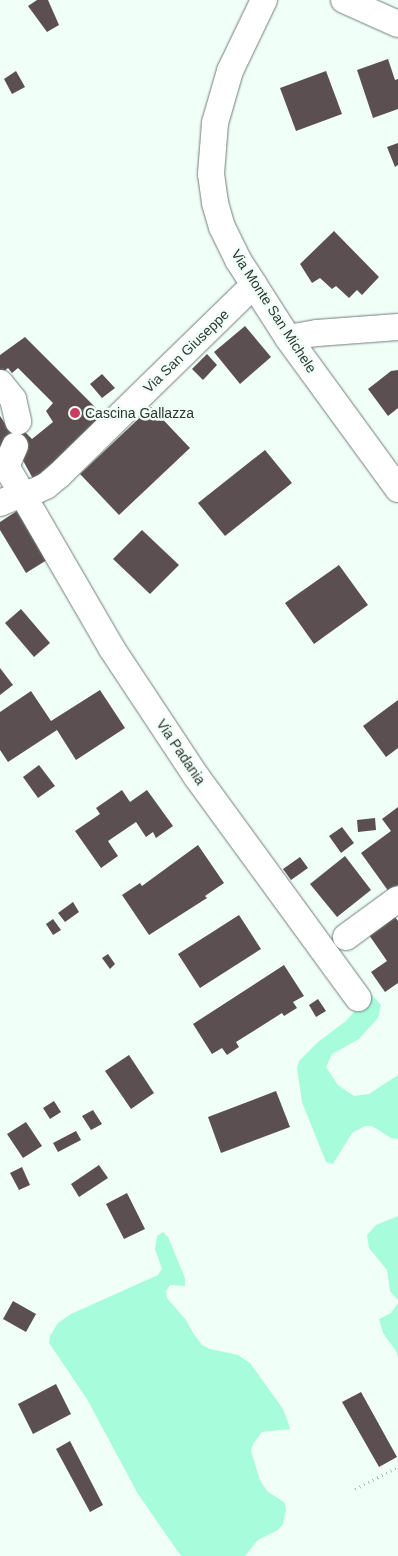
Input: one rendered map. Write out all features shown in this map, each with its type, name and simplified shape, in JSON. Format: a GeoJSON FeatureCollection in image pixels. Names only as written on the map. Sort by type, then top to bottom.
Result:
{"type":"FeatureCollection","features":[{"type":"Feature","properties":{"kind":"street","name":"Via Monte San Michele"},"geometry":{"type":"LineString","coordinates":[[264,0],[230,71],[215,123],[211,174],[214,203],[222,227],[238,260],[288,338],[398,489]]}},
{"type":"Feature","properties":{"kind":"street"},"geometry":{"type":"LineString","coordinates":[[344,0],[398,24]]}},
{"type":"Feature","properties":{"kind":"street","name":"Via San Giuseppe"},"geometry":{"type":"LineString","coordinates":[[12,498],[46,486],[59,476],[254,285]]}},
{"type":"Feature","properties":{"kind":"street"},"geometry":{"type":"LineString","coordinates":[[288,338],[317,333],[398,326]]}},
{"type":"Feature","properties":{"kind":"street","name":"Via Padania"},"geometry":{"type":"LineString","coordinates":[[0,383],[13,399],[16,433],[6,466],[12,498],[196,776],[358,998]]}},
{"type":"Feature","properties":{"kind":"street"},"geometry":{"type":"LineString","coordinates":[[346,938],[398,899]]}},
{"type":"Feature","properties":{"kind":"path"},"geometry":{"type":"LineString","coordinates":[[355,1489],[398,1467]]}},
{"type":"Feature","properties":{"kind":"green space"},"geometry":{"type":"Polygon","coordinates":[[[372,995],[381,1005],[378,1018],[359,1039],[332,1054],[326,1067],[338,1085],[354,1096],[369,1094],[398,1075],[398,1139],[391,1138],[372,1126],[365,1126],[352,1133],[333,1164],[326,1162],[302,1102],[297,1068],[299,1061],[318,1042],[346,1021],[365,999],[372,995]]]}},
{"type":"Feature","properties":{"kind":"green space"},"geometry":{"type":"Polygon","coordinates":[[[398,1216],[398,1300],[390,1291],[387,1270],[369,1248],[367,1235],[376,1225],[398,1216]]]}},
{"type":"Feature","properties":{"kind":"green space"},"geometry":{"type":"Polygon","coordinates":[[[163,1232],[168,1237],[185,1278],[185,1286],[170,1285],[166,1291],[167,1298],[186,1320],[202,1345],[210,1349],[238,1355],[250,1363],[283,1409],[290,1429],[262,1432],[253,1444],[251,1451],[260,1480],[267,1491],[285,1503],[286,1510],[283,1524],[278,1530],[258,1540],[245,1556],[181,1556],[138,1494],[87,1399],[49,1343],[50,1336],[58,1323],[71,1314],[158,1275],[162,1269],[155,1249],[157,1236],[163,1232]]]}},
{"type":"Feature","properties":{"kind":"green space"},"geometry":{"type":"Polygon","coordinates":[[[398,1303],[398,1358],[396,1351],[383,1333],[379,1319],[391,1313],[398,1303]]]}},
{"type":"Feature","properties":{"kind":"building"},"geometry":{"type":"Polygon","coordinates":[[[37,0],[48,0],[59,25],[47,32],[28,6],[37,0]]]}},
{"type":"Feature","properties":{"kind":"building"},"geometry":{"type":"Polygon","coordinates":[[[388,59],[395,80],[398,79],[398,109],[373,118],[357,70],[388,59]]]}},
{"type":"Feature","properties":{"kind":"building"},"geometry":{"type":"Polygon","coordinates":[[[16,71],[25,87],[12,94],[4,79],[16,71]]]}},
{"type":"Feature","properties":{"kind":"building"},"geometry":{"type":"Polygon","coordinates":[[[326,71],[342,114],[296,131],[280,88],[326,71]]]}},
{"type":"Feature","properties":{"kind":"building"},"geometry":{"type":"Polygon","coordinates":[[[398,143],[398,165],[395,167],[387,147],[398,143]]]}},
{"type":"Feature","properties":{"kind":"building"},"geometry":{"type":"Polygon","coordinates":[[[334,231],[379,277],[362,295],[357,290],[349,298],[336,286],[332,289],[320,278],[312,283],[300,264],[334,231]]]}},
{"type":"Feature","properties":{"kind":"building"},"geometry":{"type":"Polygon","coordinates":[[[245,326],[271,357],[240,384],[214,352],[245,326]]]}},
{"type":"Feature","properties":{"kind":"building","name":"Cascina Gallazza"},"geometry":{"type":"Polygon","coordinates":[[[25,337],[109,421],[37,486],[15,446],[0,454],[0,416],[8,428],[24,431],[32,439],[53,422],[46,411],[53,403],[18,368],[12,373],[8,368],[2,373],[0,371],[0,355],[25,337]]]}},
{"type":"Feature","properties":{"kind":"building"},"geometry":{"type":"Polygon","coordinates":[[[207,354],[217,365],[203,380],[192,369],[207,354]]]}},
{"type":"Feature","properties":{"kind":"building"},"geometry":{"type":"Polygon","coordinates":[[[398,370],[398,408],[388,416],[368,389],[391,371],[398,370]]]}},
{"type":"Feature","properties":{"kind":"building"},"geometry":{"type":"Polygon","coordinates":[[[102,374],[115,388],[102,398],[90,384],[102,374]]]}},
{"type":"Feature","properties":{"kind":"building"},"geometry":{"type":"Polygon","coordinates":[[[151,407],[190,448],[119,515],[80,474],[151,407]]]}},
{"type":"Feature","properties":{"kind":"building"},"geometry":{"type":"Polygon","coordinates":[[[265,450],[292,483],[225,536],[198,503],[265,450]]]}},
{"type":"Feature","properties":{"kind":"building"},"geometry":{"type":"Polygon","coordinates":[[[20,509],[50,558],[26,573],[0,530],[0,522],[20,509]]]}},
{"type":"Feature","properties":{"kind":"building"},"geometry":{"type":"Polygon","coordinates":[[[142,530],[179,565],[150,594],[113,559],[142,530]]]}},
{"type":"Feature","properties":{"kind":"building"},"geometry":{"type":"Polygon","coordinates":[[[339,565],[368,605],[314,644],[285,603],[339,565]]]}},
{"type":"Feature","properties":{"kind":"building"},"geometry":{"type":"Polygon","coordinates":[[[21,609],[50,643],[34,657],[5,623],[21,609]]]}},
{"type":"Feature","properties":{"kind":"building"},"geometry":{"type":"Polygon","coordinates":[[[0,668],[13,685],[0,695],[0,668]]]}},
{"type":"Feature","properties":{"kind":"building"},"geometry":{"type":"Polygon","coordinates":[[[100,690],[125,728],[76,760],[57,730],[8,762],[0,750],[0,712],[31,691],[51,721],[100,690]]]}},
{"type":"Feature","properties":{"kind":"building"},"geometry":{"type":"Polygon","coordinates":[[[398,700],[398,748],[386,757],[363,726],[398,700]]]}},
{"type":"Feature","properties":{"kind":"building"},"geometry":{"type":"Polygon","coordinates":[[[39,765],[55,786],[38,798],[23,777],[39,765]]]}},
{"type":"Feature","properties":{"kind":"building"},"geometry":{"type":"Polygon","coordinates":[[[122,790],[130,802],[147,790],[173,826],[156,838],[153,832],[146,837],[136,822],[108,841],[118,856],[101,868],[75,831],[100,814],[96,808],[122,790]]]}},
{"type":"Feature","properties":{"kind":"building"},"geometry":{"type":"Polygon","coordinates":[[[398,807],[398,885],[389,892],[361,853],[391,831],[382,819],[398,807]]]}},
{"type":"Feature","properties":{"kind":"building"},"geometry":{"type":"Polygon","coordinates":[[[375,818],[376,830],[358,832],[357,820],[375,818]]]}},
{"type":"Feature","properties":{"kind":"building"},"geometry":{"type":"Polygon","coordinates":[[[342,827],[354,843],[341,853],[329,836],[342,827]]]}},
{"type":"Feature","properties":{"kind":"building"},"geometry":{"type":"Polygon","coordinates":[[[198,845],[224,883],[205,896],[207,898],[149,935],[122,895],[140,883],[142,886],[198,845]]]}},
{"type":"Feature","properties":{"kind":"building"},"geometry":{"type":"Polygon","coordinates":[[[345,856],[371,890],[337,917],[310,884],[345,856]]]}},
{"type":"Feature","properties":{"kind":"building"},"geometry":{"type":"Polygon","coordinates":[[[300,857],[308,868],[291,880],[283,869],[300,857]]]}},
{"type":"Feature","properties":{"kind":"building"},"geometry":{"type":"Polygon","coordinates":[[[73,902],[79,912],[65,922],[58,913],[73,902]]]}},
{"type":"Feature","properties":{"kind":"building"},"geometry":{"type":"Polygon","coordinates":[[[239,915],[261,949],[200,988],[178,954],[239,915]]]}},
{"type":"Feature","properties":{"kind":"building"},"geometry":{"type":"Polygon","coordinates":[[[395,917],[398,921],[398,983],[385,992],[371,972],[387,961],[369,935],[395,917]]]}},
{"type":"Feature","properties":{"kind":"building"},"geometry":{"type":"Polygon","coordinates":[[[53,919],[61,930],[53,935],[46,924],[53,919]]]}},
{"type":"Feature","properties":{"kind":"building"},"geometry":{"type":"Polygon","coordinates":[[[108,954],[115,964],[110,969],[102,958],[108,954]]]}},
{"type":"Feature","properties":{"kind":"building"},"geometry":{"type":"Polygon","coordinates":[[[284,965],[304,996],[293,1002],[297,1008],[284,1016],[282,1013],[236,1042],[239,1047],[227,1055],[222,1048],[212,1054],[193,1024],[284,965]]]}},
{"type":"Feature","properties":{"kind":"building"},"geometry":{"type":"Polygon","coordinates":[[[318,999],[326,1011],[316,1017],[309,1005],[318,999]]]}},
{"type":"Feature","properties":{"kind":"building"},"geometry":{"type":"Polygon","coordinates":[[[129,1055],[154,1093],[131,1109],[105,1071],[129,1055]]]}},
{"type":"Feature","properties":{"kind":"building"},"geometry":{"type":"Polygon","coordinates":[[[276,1091],[290,1127],[221,1153],[208,1117],[276,1091]]]}},
{"type":"Feature","properties":{"kind":"building"},"geometry":{"type":"Polygon","coordinates":[[[54,1101],[61,1112],[50,1119],[43,1108],[54,1101]]]}},
{"type":"Feature","properties":{"kind":"building"},"geometry":{"type":"Polygon","coordinates":[[[93,1110],[102,1124],[91,1130],[82,1116],[93,1110]]]}},
{"type":"Feature","properties":{"kind":"building"},"geometry":{"type":"Polygon","coordinates":[[[26,1122],[42,1146],[23,1158],[7,1134],[26,1122]]]}},
{"type":"Feature","properties":{"kind":"building"},"geometry":{"type":"Polygon","coordinates":[[[76,1131],[81,1140],[58,1152],[53,1143],[76,1131]]]}},
{"type":"Feature","properties":{"kind":"building"},"geometry":{"type":"Polygon","coordinates":[[[99,1165],[108,1178],[79,1197],[71,1184],[99,1165]]]}},
{"type":"Feature","properties":{"kind":"building"},"geometry":{"type":"Polygon","coordinates":[[[22,1167],[30,1185],[19,1190],[10,1173],[22,1167]]]}},
{"type":"Feature","properties":{"kind":"building"},"geometry":{"type":"Polygon","coordinates":[[[127,1193],[145,1229],[124,1239],[106,1204],[127,1193]]]}},
{"type":"Feature","properties":{"kind":"building"},"geometry":{"type":"Polygon","coordinates":[[[13,1301],[36,1314],[26,1332],[3,1319],[13,1301]]]}},
{"type":"Feature","properties":{"kind":"building"},"geometry":{"type":"Polygon","coordinates":[[[56,1384],[71,1414],[33,1434],[18,1404],[56,1384]]]}},
{"type":"Feature","properties":{"kind":"building"},"geometry":{"type":"Polygon","coordinates":[[[361,1392],[397,1457],[379,1467],[342,1402],[361,1392]]]}},
{"type":"Feature","properties":{"kind":"building"},"geometry":{"type":"Polygon","coordinates":[[[70,1441],[103,1505],[90,1512],[56,1449],[70,1441]]]}},
{"type":"Feature","properties":{"kind":"place","name":"Cascina Gallazza"},"geometry":{"type":"Point","coordinates":[75,413]}}]}
